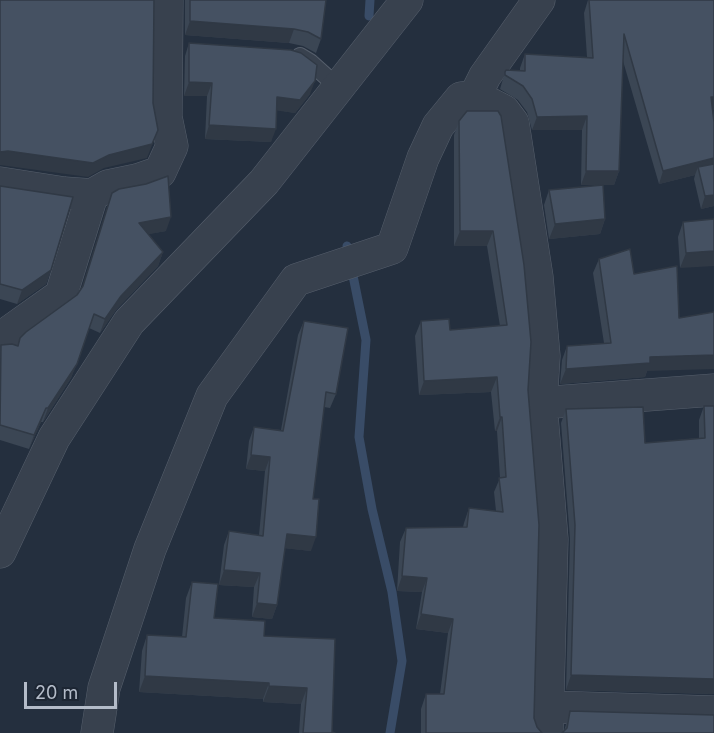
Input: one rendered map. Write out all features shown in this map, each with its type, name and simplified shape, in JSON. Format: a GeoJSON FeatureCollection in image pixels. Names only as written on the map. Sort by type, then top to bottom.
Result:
{"type":"FeatureCollection","features":[{"type":"Feature","properties":{"kind":"street"},"geometry":{"type":"LineString","coordinates":[[0,183],[92,195],[108,186],[160,172],[168,159],[172,146],[166,117],[175,45],[167,0]]}},
{"type":"Feature","properties":{"kind":"street"},"geometry":{"type":"LineString","coordinates":[[0,552],[54,438],[129,322],[264,182],[407,0]]}},
{"type":"Feature","properties":{"kind":"street"},"geometry":{"type":"LineString","coordinates":[[475,96],[485,76],[539,0]]}},
{"type":"Feature","properties":{"kind":"street"},"geometry":{"type":"LineString","coordinates":[[97,733],[104,688],[150,549],[212,396],[296,280],[392,248],[423,158],[438,126],[460,98],[475,96],[504,111],[513,123],[537,277],[544,356],[541,403],[552,539],[548,720],[714,712]]}},
{"type":"Feature","properties":{"kind":"street"},"geometry":{"type":"LineString","coordinates":[[0,342],[9,332],[61,295],[92,195]]}},
{"type":"Feature","properties":{"kind":"street"},"geometry":{"type":"LineString","coordinates":[[541,403],[714,390]]}},
{"type":"Feature","properties":{"kind":"lane"},"geometry":{"type":"LineString","coordinates":[[288,53],[310,62],[339,88]]}},
{"type":"Feature","properties":{"kind":"building"},"geometry":{"type":"Polygon","coordinates":[[[0,0],[154,0],[153,103],[158,130],[152,144],[109,155],[93,163],[8,151],[0,152],[0,0]]]}},
{"type":"Feature","properties":{"kind":"building"},"geometry":{"type":"Polygon","coordinates":[[[190,0],[326,0],[321,39],[308,32],[294,29],[190,21],[190,0]]]}},
{"type":"Feature","properties":{"kind":"building"},"geometry":{"type":"Polygon","coordinates":[[[589,0],[714,0],[714,97],[711,97],[714,158],[663,171],[624,34],[619,171],[586,171],[587,116],[537,117],[532,99],[523,86],[505,75],[505,72],[506,70],[525,71],[525,54],[593,58],[589,0]]]}},
{"type":"Feature","properties":{"kind":"building"},"geometry":{"type":"Polygon","coordinates":[[[189,43],[291,50],[301,53],[317,65],[315,81],[300,100],[277,97],[276,129],[209,125],[212,83],[189,82],[189,43]]]}},
{"type":"Feature","properties":{"kind":"building"},"geometry":{"type":"Polygon","coordinates":[[[467,111],[498,111],[501,116],[524,265],[531,342],[528,390],[539,525],[534,718],[542,733],[426,733],[426,694],[444,694],[453,619],[421,614],[427,578],[402,576],[406,528],[467,527],[469,508],[503,512],[499,478],[506,477],[497,377],[424,381],[421,321],[449,319],[450,330],[507,325],[493,231],[460,231],[459,121],[467,111]]]}},
{"type":"Feature","properties":{"kind":"building"},"geometry":{"type":"Polygon","coordinates":[[[714,164],[714,195],[705,196],[698,167],[714,164]]]}},
{"type":"Feature","properties":{"kind":"building"},"geometry":{"type":"Polygon","coordinates":[[[168,176],[171,217],[139,223],[163,252],[121,296],[105,319],[94,314],[77,364],[46,408],[34,435],[0,425],[1,345],[18,346],[20,338],[26,332],[77,295],[83,286],[112,193],[168,176]]]}},
{"type":"Feature","properties":{"kind":"building"},"geometry":{"type":"Polygon","coordinates":[[[603,185],[605,219],[555,224],[549,190],[603,185]]]}},
{"type":"Feature","properties":{"kind":"building"},"geometry":{"type":"Polygon","coordinates":[[[0,186],[73,197],[51,270],[22,290],[0,284],[0,186]]]}},
{"type":"Feature","properties":{"kind":"building"},"geometry":{"type":"Polygon","coordinates":[[[714,219],[714,251],[686,253],[683,222],[714,219]]]}},
{"type":"Feature","properties":{"kind":"building"},"geometry":{"type":"Polygon","coordinates":[[[630,249],[634,274],[677,266],[679,318],[714,312],[714,355],[650,357],[650,363],[566,369],[567,346],[611,343],[599,259],[630,249]]]}},
{"type":"Feature","properties":{"kind":"building"},"geometry":{"type":"Polygon","coordinates":[[[304,321],[348,328],[336,394],[326,392],[313,499],[319,499],[316,537],[287,534],[277,605],[257,603],[260,573],[224,570],[229,531],[263,536],[270,457],[251,455],[254,427],[283,431],[304,321]]]}},
{"type":"Feature","properties":{"kind":"building"},"geometry":{"type":"Polygon","coordinates":[[[704,406],[714,406],[714,679],[571,675],[575,525],[566,409],[643,407],[645,443],[705,438],[704,406]]]}},
{"type":"Feature","properties":{"kind":"building"},"geometry":{"type":"Polygon","coordinates":[[[192,582],[218,584],[214,618],[265,621],[264,636],[335,639],[332,732],[335,733],[303,733],[307,688],[269,686],[269,683],[145,676],[147,635],[186,637],[192,582]]]}},
{"type":"Feature","properties":{"kind":"building"},"geometry":{"type":"Polygon","coordinates":[[[570,711],[714,715],[714,733],[562,733],[567,728],[570,711]]]}},
{"type":"Feature","properties":{"kind":"waterway"},"geometry":{"type":"LineString","coordinates":[[369,16],[370,0]]}},
{"type":"Feature","properties":{"kind":"waterway"},"geometry":{"type":"LineString","coordinates":[[347,246],[366,340],[359,437],[372,509],[392,592],[402,661],[390,733]]}}]}
